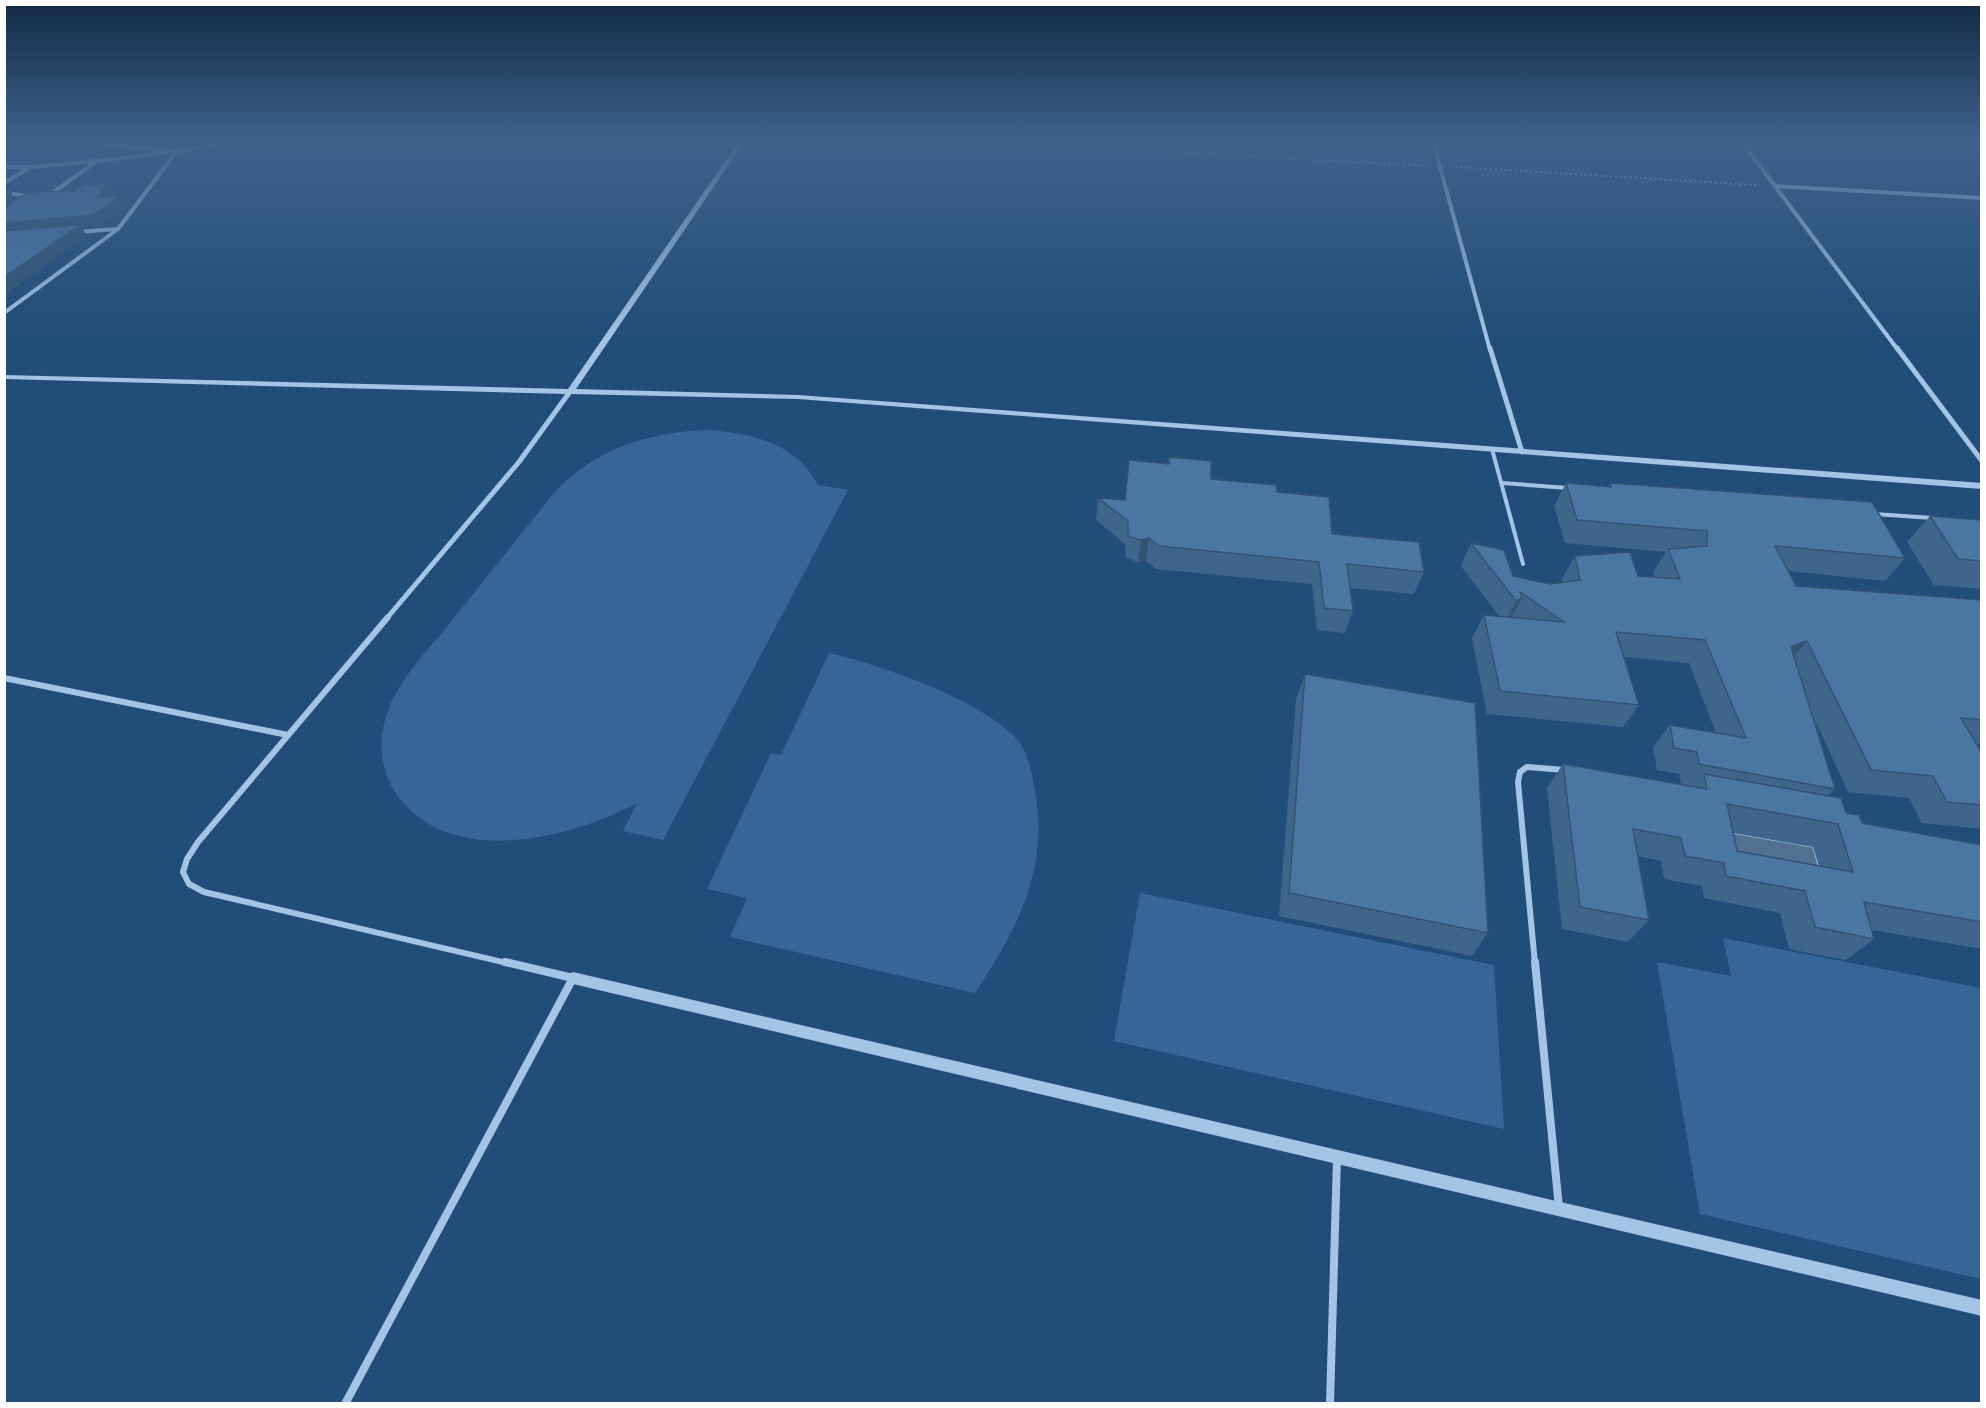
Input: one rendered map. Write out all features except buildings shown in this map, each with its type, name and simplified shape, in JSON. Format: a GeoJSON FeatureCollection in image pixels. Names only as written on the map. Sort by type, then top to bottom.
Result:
{"type":"FeatureCollection","features":[{"type":"Feature","properties":{"kind":"street"},"geometry":{"type":"LineString","coordinates":[[4,313],[118,229],[135,207]]}},
{"type":"Feature","properties":{"kind":"street"},"geometry":{"type":"LineString","coordinates":[[697,207],[519,462],[198,842],[187,859],[183,872],[189,884],[204,892],[1982,1308]]}},
{"type":"Feature","properties":{"kind":"street"},"geometry":{"type":"LineString","coordinates":[[1452,207],[1493,360],[1522,452]]}},
{"type":"Feature","properties":{"kind":"street"},"geometry":{"type":"LineString","coordinates":[[1791,207],[1982,461]]}},
{"type":"Feature","properties":{"kind":"street"},"geometry":{"type":"LineString","coordinates":[[72,233],[118,229]]}},
{"type":"Feature","properties":{"kind":"street"},"geometry":{"type":"LineString","coordinates":[[4,377],[798,397],[1982,486]]}},
{"type":"Feature","properties":{"kind":"street"},"geometry":{"type":"LineString","coordinates":[[4,678],[288,735]]}},
{"type":"Feature","properties":{"kind":"street"},"geometry":{"type":"LineString","coordinates":[[1559,1210],[1518,782],[1520,772],[1527,767],[1541,766],[1576,772]]}},
{"type":"Feature","properties":{"kind":"street"},"geometry":{"type":"LineString","coordinates":[[345,1404],[573,978]]}},
{"type":"Feature","properties":{"kind":"street"},"geometry":{"type":"LineString","coordinates":[[1330,1404],[1337,1158]]}},
{"type":"Feature","properties":{"kind":"lane"},"geometry":{"type":"LineString","coordinates":[[1492,449],[1523,564]]}},
{"type":"Feature","properties":{"kind":"lane"},"geometry":{"type":"LineString","coordinates":[[1502,483],[1573,489]]}},
{"type":"Feature","properties":{"kind":"lane"},"geometry":{"type":"LineString","coordinates":[[1870,513],[1937,519]]}},
{"type":"Feature","properties":{"kind":"shaded area"},"geometry":{"type":"Polygon","coordinates":[[[707,430],[740,434],[771,443],[798,459],[818,485],[848,490],[663,840],[623,831],[637,803],[578,827],[545,836],[510,840],[477,839],[445,832],[418,816],[395,792],[386,773],[382,752],[383,731],[388,710],[399,688],[414,667],[554,493],[570,478],[605,454],[624,446],[664,434],[707,430]]]}},
{"type":"Feature","properties":{"kind":"shaded area"},"geometry":{"type":"Polygon","coordinates":[[[829,653],[900,675],[952,696],[997,722],[1014,736],[1028,759],[1038,815],[1038,843],[1034,870],[1017,920],[991,969],[975,993],[730,937],[747,898],[707,889],[771,753],[781,755],[829,653]]]}},
{"type":"Feature","properties":{"kind":"shaded area"},"geometry":{"type":"Polygon","coordinates":[[[1705,828],[1813,847],[1827,894],[1715,873],[1705,828]]]}},
{"type":"Feature","properties":{"kind":"shaded area"},"geometry":{"type":"Polygon","coordinates":[[[1140,893],[1494,965],[1504,1129],[1114,1041],[1140,893]]]}},
{"type":"Feature","properties":{"kind":"shaded area"},"geometry":{"type":"Polygon","coordinates":[[[1723,938],[1981,988],[1981,1279],[1700,1214],[1657,962],[1731,976],[1723,938]]]}}]}
